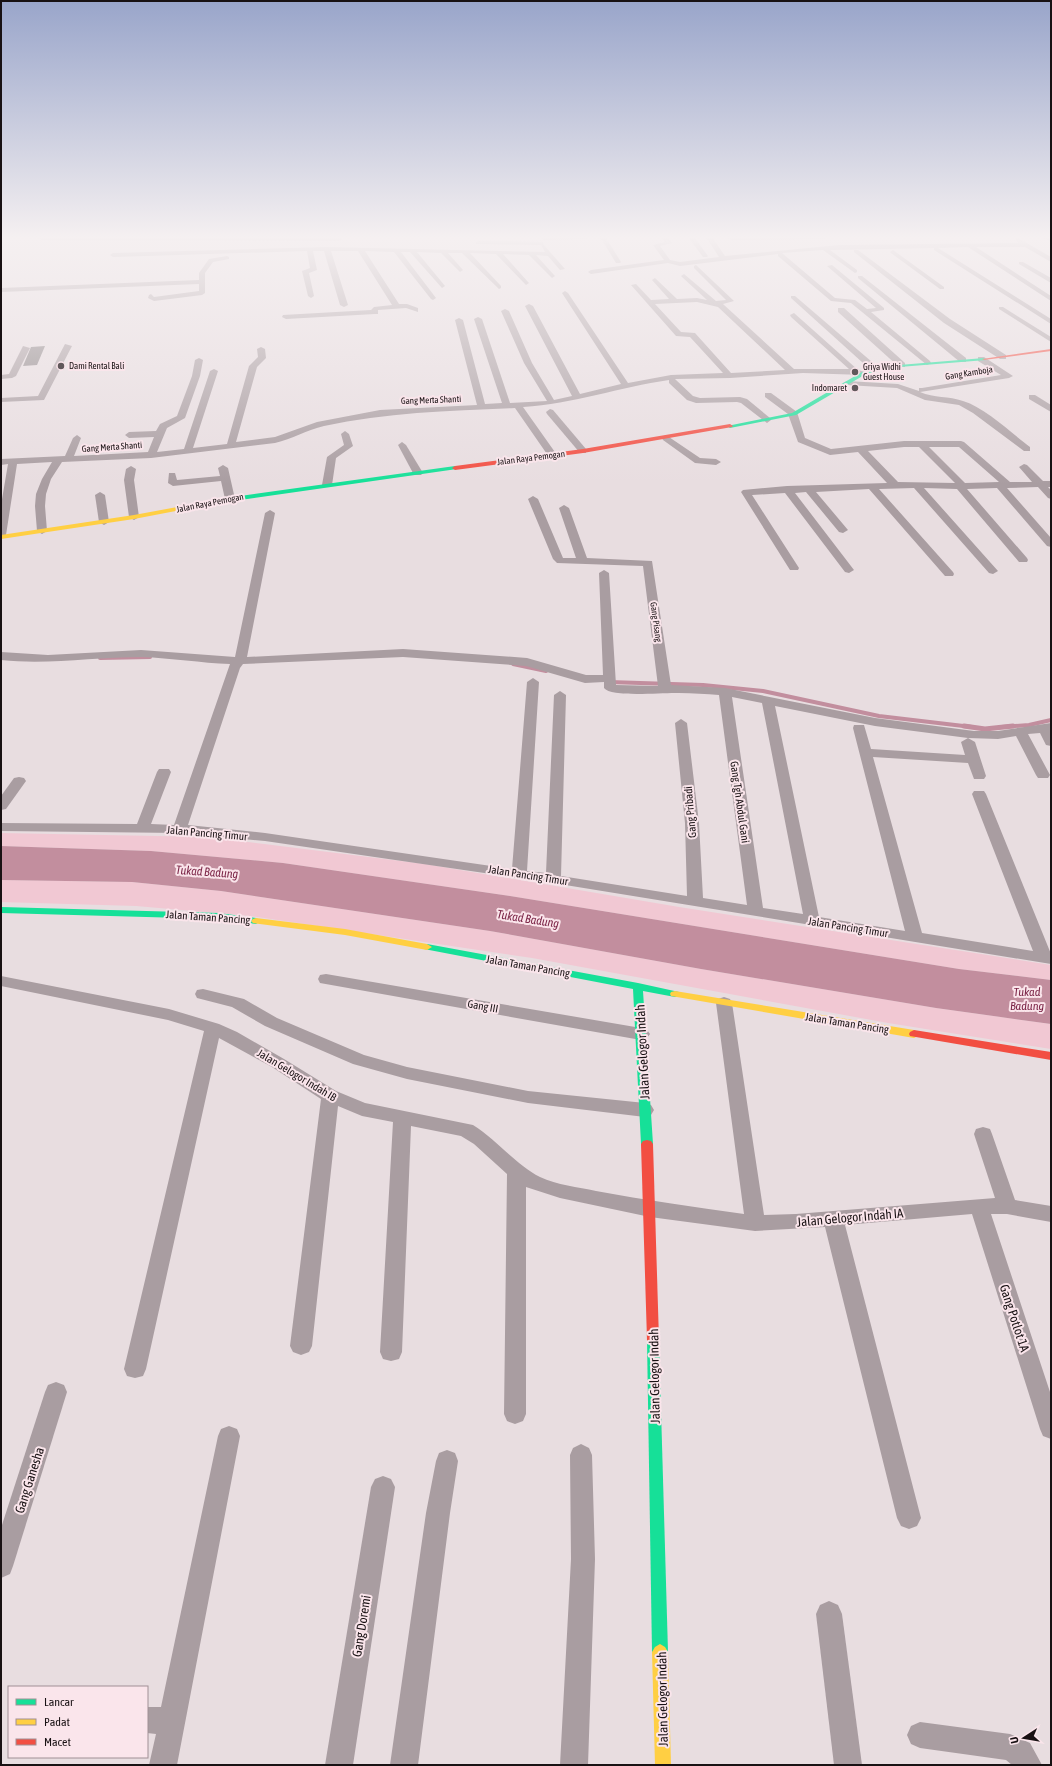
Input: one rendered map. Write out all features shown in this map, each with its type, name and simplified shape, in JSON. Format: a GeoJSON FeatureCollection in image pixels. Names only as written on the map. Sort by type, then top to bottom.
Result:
{"type":"FeatureCollection","features":[{"type":"Feature","properties":{"kind":"street"},"geometry":{"type":"LineString","coordinates":[[478,319],[507,406]]}},
{"type":"Feature","properties":{"kind":"street"},"geometry":{"type":"LineString","coordinates":[[509,319],[528,363],[551,407],[583,451]]}},
{"type":"Feature","properties":{"kind":"street"},"geometry":{"type":"LineString","coordinates":[[536,319],[577,397]]}},
{"type":"Feature","properties":{"kind":"street"},"geometry":{"type":"LineString","coordinates":[[583,319],[626,386]]}},
{"type":"Feature","properties":{"kind":"street"},"geometry":{"type":"LineString","coordinates":[[665,319],[679,334],[692,335],[730,376]]}},
{"type":"Feature","properties":{"kind":"street"},"geometry":{"type":"LineString","coordinates":[[734,319],[791,371]]}},
{"type":"Feature","properties":{"kind":"street"},"geometry":{"type":"LineString","coordinates":[[799,319],[860,372]]}},
{"type":"Feature","properties":{"kind":"street"},"geometry":{"type":"LineString","coordinates":[[818,319],[876,370]]}},
{"type":"Feature","properties":{"kind":"street"},"geometry":{"type":"LineString","coordinates":[[851,319],[902,365]]}},
{"type":"Feature","properties":{"kind":"street"},"geometry":{"type":"LineString","coordinates":[[876,319],[927,362]]}},
{"type":"Feature","properties":{"kind":"street"},"geometry":{"type":"LineString","coordinates":[[913,319],[963,360]]}},
{"type":"Feature","properties":{"kind":"street"},"geometry":{"type":"LineString","coordinates":[[945,319],[1003,357]]}},
{"type":"Feature","properties":{"kind":"street"},"geometry":{"type":"LineString","coordinates":[[1019,319],[1051,340]]}},
{"type":"Feature","properties":{"kind":"street"},"geometry":{"type":"LineString","coordinates":[[459,320],[482,408]]}},
{"type":"Feature","properties":{"kind":"street"},"geometry":{"type":"LineString","coordinates":[[1,400],[41,398],[68,346]]}},
{"type":"Feature","properties":{"kind":"street"},"geometry":{"type":"LineString","coordinates":[[1,377],[12,376],[26,348]]}},
{"type":"Feature","properties":{"kind":"street"},"geometry":{"type":"LineString","coordinates":[[230,446],[253,366],[262,358],[261,349]]}},
{"type":"Feature","properties":{"kind":"street","name":"Jalan Raya Pemogan"},"geometry":{"type":"LineString","coordinates":[[1,536],[104,522],[230,499],[583,451],[666,438],[793,414],[810,406],[847,383],[860,372],[927,362],[1003,357],[1051,350]]}},
{"type":"Feature","properties":{"kind":"street","name":"Gang Kamboja"},"geometry":{"type":"LineString","coordinates":[[922,390],[1009,376],[981,359]]}},
{"type":"Feature","properties":{"kind":"street"},"geometry":{"type":"LineString","coordinates":[[151,455],[163,426],[181,418],[196,376],[199,360]]}},
{"type":"Feature","properties":{"kind":"street"},"geometry":{"type":"LineString","coordinates":[[188,451],[214,371]]}},
{"type":"Feature","properties":{"kind":"street","name":"Gang Merta Shanti"},"geometry":{"type":"LineString","coordinates":[[1,462],[13,464],[60,462],[151,455],[230,446],[275,440],[288,437],[320,424],[380,413],[507,406],[551,407],[577,397],[672,377],[730,376],[791,371],[860,372]]}},
{"type":"Feature","properties":{"kind":"street"},"geometry":{"type":"LineString","coordinates":[[672,381],[687,396],[695,400],[741,400],[767,420]]}},
{"type":"Feature","properties":{"kind":"street"},"geometry":{"type":"LineString","coordinates":[[847,383],[898,386],[928,398],[961,403],[981,415],[1027,449]]}},
{"type":"Feature","properties":{"kind":"street"},"geometry":{"type":"LineString","coordinates":[[768,395],[793,414],[801,440],[827,452],[904,444],[963,445],[1003,485],[1051,544]]}},
{"type":"Feature","properties":{"kind":"street"},"geometry":{"type":"LineString","coordinates":[[1032,397],[1051,409]]}},
{"type":"Feature","properties":{"kind":"street"},"geometry":{"type":"LineString","coordinates":[[518,407],[552,455]]}},
{"type":"Feature","properties":{"kind":"street"},"geometry":{"type":"LineString","coordinates":[[129,435],[159,434]]}},
{"type":"Feature","properties":{"kind":"street"},"geometry":{"type":"LineString","coordinates":[[327,485],[332,457],[349,446],[346,434]]}},
{"type":"Feature","properties":{"kind":"street"},"geometry":{"type":"LineString","coordinates":[[42,531],[40,494],[45,481],[76,438]]}},
{"type":"Feature","properties":{"kind":"street"},"geometry":{"type":"LineString","coordinates":[[666,438],[698,461],[716,462]]}},
{"type":"Feature","properties":{"kind":"street"},"geometry":{"type":"LineString","coordinates":[[922,444],[962,486],[1023,560]]}},
{"type":"Feature","properties":{"kind":"street"},"geometry":{"type":"LineString","coordinates":[[402,446],[418,473]]}},
{"type":"Feature","properties":{"kind":"street"},"geometry":{"type":"LineString","coordinates":[[860,448],[895,485]]}},
{"type":"Feature","properties":{"kind":"street"},"geometry":{"type":"LineString","coordinates":[[1,536],[13,464]]}},
{"type":"Feature","properties":{"kind":"street"},"geometry":{"type":"LineString","coordinates":[[1024,467],[1051,496]]}},
{"type":"Feature","properties":{"kind":"street"},"geometry":{"type":"LineString","coordinates":[[223,468],[230,499]]}},
{"type":"Feature","properties":{"kind":"street"},"geometry":{"type":"LineString","coordinates":[[131,469],[130,480],[134,517]]}},
{"type":"Feature","properties":{"kind":"street"},"geometry":{"type":"LineString","coordinates":[[172,476],[173,483],[225,478]]}},
{"type":"Feature","properties":{"kind":"street"},"geometry":{"type":"LineString","coordinates":[[794,568],[746,493],[787,489],[871,485],[962,486],[1051,484]]}},
{"type":"Feature","properties":{"kind":"street"},"geometry":{"type":"LineString","coordinates":[[871,485],[949,574]]}},
{"type":"Feature","properties":{"kind":"street"},"geometry":{"type":"LineString","coordinates":[[917,486],[993,571]]}},
{"type":"Feature","properties":{"kind":"street"},"geometry":{"type":"LineString","coordinates":[[787,489],[849,570]]}},
{"type":"Feature","properties":{"kind":"street"},"geometry":{"type":"LineString","coordinates":[[809,489],[843,530]]}},
{"type":"Feature","properties":{"kind":"street"},"geometry":{"type":"LineString","coordinates":[[100,496],[104,522]]}},
{"type":"Feature","properties":{"kind":"street"},"geometry":{"type":"LineString","coordinates":[[533,499],[558,559],[567,562],[583,562],[564,508]]}},
{"type":"Feature","properties":{"kind":"street"},"geometry":{"type":"LineString","coordinates":[[180,829],[237,664],[252,615],[270,513]]}},
{"type":"Feature","properties":{"kind":"street","name":"Gang Pisang"},"geometry":{"type":"LineString","coordinates":[[583,562],[648,563],[664,686]]}},
{"type":"Feature","properties":{"kind":"street"},"geometry":{"type":"LineString","coordinates":[[604,573],[610,682],[614,689],[627,690],[664,686],[725,692],[875,722],[974,735],[987,736],[1048,727],[1051,742]]}},
{"type":"Feature","properties":{"kind":"street"},"geometry":{"type":"LineString","coordinates":[[1,656],[68,657],[134,654],[237,664],[403,653],[527,662],[585,679],[610,682]]}},
{"type":"Feature","properties":{"kind":"street"},"geometry":{"type":"LineString","coordinates":[[519,874],[533,682]]}},
{"type":"Feature","properties":{"kind":"street","name":"Gang Tgh Abdul Gani"},"geometry":{"type":"LineString","coordinates":[[725,692],[756,912]]}},
{"type":"Feature","properties":{"kind":"street"},"geometry":{"type":"LineString","coordinates":[[553,879],[560,695]]}},
{"type":"Feature","properties":{"kind":"street"},"geometry":{"type":"LineString","coordinates":[[768,700],[812,922]]}},
{"type":"Feature","properties":{"kind":"street","name":"Gang Pribadi"},"geometry":{"type":"LineString","coordinates":[[681,723],[692,823],[695,901]]}},
{"type":"Feature","properties":{"kind":"street"},"geometry":{"type":"LineString","coordinates":[[859,728],[915,938]]}},
{"type":"Feature","properties":{"kind":"street"},"geometry":{"type":"LineString","coordinates":[[1020,732],[1043,775]]}},
{"type":"Feature","properties":{"kind":"street"},"geometry":{"type":"LineString","coordinates":[[968,742],[979,776]]}},
{"type":"Feature","properties":{"kind":"street"},"geometry":{"type":"LineString","coordinates":[[865,752],[974,759]]}},
{"type":"Feature","properties":{"kind":"street"},"geometry":{"type":"LineString","coordinates":[[143,828],[164,772]]}},
{"type":"Feature","properties":{"kind":"street"},"geometry":{"type":"LineString","coordinates":[[1,806],[20,781]]}},
{"type":"Feature","properties":{"kind":"street"},"geometry":{"type":"LineString","coordinates":[[979,794],[1047,958]]}},
{"type":"Feature","properties":{"kind":"street","name":"Jalan Pancing Timur"},"geometry":{"type":"LineString","coordinates":[[1,827],[180,829],[265,838],[553,879],[695,901],[812,922],[1047,958]]}},
{"type":"Feature","properties":{"kind":"street","name":"Jalan Taman Pancing"},"geometry":{"type":"LineString","coordinates":[[1,910],[219,916],[346,932],[724,1003],[1051,1056]]}},
{"type":"Feature","properties":{"kind":"street","name":"Gang III"},"geometry":{"type":"LineString","coordinates":[[326,979],[641,1034]]}},
{"type":"Feature","properties":{"kind":"street","name":"Jalan Gelogor Indah IB"},"geometry":{"type":"LineString","coordinates":[[1,981],[169,1014],[213,1028],[271,1059],[330,1096],[362,1109],[466,1130],[481,1139],[517,1171],[534,1182],[560,1191],[650,1209]]}},
{"type":"Feature","properties":{"kind":"street","name":"Jalan Gelogor Indah"},"geometry":{"type":"LineString","coordinates":[[638,986],[646,1110],[650,1209],[663,1765]]}},
{"type":"Feature","properties":{"kind":"street"},"geometry":{"type":"LineString","coordinates":[[203,994],[238,1003],[272,1022],[359,1060],[400,1071],[528,1096],[646,1110]]}},
{"type":"Feature","properties":{"kind":"street"},"geometry":{"type":"LineString","coordinates":[[724,1003],[755,1223]]}},
{"type":"Feature","properties":{"kind":"street"},"geometry":{"type":"LineString","coordinates":[[134,1368],[213,1028]]}},
{"type":"Feature","properties":{"kind":"street"},"geometry":{"type":"LineString","coordinates":[[300,1346],[330,1096]]}},
{"type":"Feature","properties":{"kind":"street"},"geometry":{"type":"LineString","coordinates":[[391,1352],[402,1118]]}},
{"type":"Feature","properties":{"kind":"street"},"geometry":{"type":"LineString","coordinates":[[983,1134],[1007,1206]]}},
{"type":"Feature","properties":{"kind":"street"},"geometry":{"type":"LineString","coordinates":[[515,1414],[517,1171]]}},
{"type":"Feature","properties":{"kind":"street","name":"Jalan Gelogor Indah IA"},"geometry":{"type":"LineString","coordinates":[[650,1209],[755,1223],[796,1222],[979,1206],[1007,1206],[1051,1214]]}},
{"type":"Feature","properties":{"kind":"street","name":"Gang Potlot 1A"},"geometry":{"type":"LineString","coordinates":[[979,1206],[1051,1429]]}},
{"type":"Feature","properties":{"kind":"street"},"geometry":{"type":"LineString","coordinates":[[833,1218],[909,1518]]}},
{"type":"Feature","properties":{"kind":"street","name":"Gang Ganesha"},"geometry":{"type":"LineString","coordinates":[[1,1566],[56,1392]]}},
{"type":"Feature","properties":{"kind":"street"},"geometry":{"type":"LineString","coordinates":[[162,1765],[159,1720],[229,1436]]}},
{"type":"Feature","properties":{"kind":"street"},"geometry":{"type":"LineString","coordinates":[[574,1765],[583,1559],[581,1455]]}},
{"type":"Feature","properties":{"kind":"street"},"geometry":{"type":"LineString","coordinates":[[404,1765],[438,1513],[447,1461]]}},
{"type":"Feature","properties":{"kind":"street","name":"Gang Doremi"},"geometry":{"type":"LineString","coordinates":[[339,1765],[383,1487]]}},
{"type":"Feature","properties":{"kind":"street"},"geometry":{"type":"LineString","coordinates":[[829,1614],[848,1765]]}},
{"type":"Feature","properties":{"kind":"street"},"geometry":{"type":"LineString","coordinates":[[920,1735],[1010,1747],[1020,1752],[1028,1765]]}},
{"type":"Feature","properties":{"kind":"shaded area"},"geometry":{"type":"Polygon","coordinates":[[[1,833],[208,837],[425,864],[679,907],[1051,965],[1051,980],[959,969],[510,896],[283,863],[151,851],[1,846],[1,833]]]}},
{"type":"Feature","properties":{"kind":"shaded area"},"geometry":{"type":"Polygon","coordinates":[[[1,880],[132,882],[221,891],[490,931],[701,969],[936,1008],[1051,1024],[1051,1049],[888,1023],[532,958],[250,916],[136,906],[1,902],[1,880]]]}},
{"type":"Feature","properties":{"kind":"water","name":"Tukad Badung"},"geometry":{"type":"Polygon","coordinates":[[[1,846],[151,851],[283,863],[510,896],[959,969],[1051,980],[1051,1024],[936,1008],[701,969],[490,931],[221,891],[132,882],[1,880],[1,846]]]}},
{"type":"Feature","properties":{"kind":"building"},"geometry":{"type":"Polygon","coordinates":[[[45,346],[37,365],[23,366],[31,347],[45,346]]]}},
{"type":"Feature","properties":{"kind":"waterway"},"geometry":{"type":"LineString","coordinates":[[100,658],[150,657]]}},
{"type":"Feature","properties":{"kind":"waterway"},"geometry":{"type":"LineString","coordinates":[[513,664],[546,671]]}},
{"type":"Feature","properties":{"kind":"waterway"},"geometry":{"type":"LineString","coordinates":[[609,682],[703,685],[763,691],[879,716],[966,726]]}},
{"type":"Feature","properties":{"kind":"waterway"},"geometry":{"type":"LineString","coordinates":[[1007,727],[1029,725],[1051,720]]}},
{"type":"Feature","properties":{"kind":"waterway"},"geometry":{"type":"LineString","coordinates":[[966,726],[972,727]]}},
{"type":"Feature","properties":{"kind":"waterway"},"geometry":{"type":"LineString","coordinates":[[966,726],[985,729],[1007,727]]}},
{"type":"Feature","properties":{"kind":"waterway"},"geometry":{"type":"LineString","coordinates":[[1007,727],[1013,726]]}},
{"type":"Feature","properties":{"kind":"waterway"},"geometry":{"type":"LineString","coordinates":[[1002,727],[1007,727]]}},
{"type":"Feature","properties":{"kind":"traffic: fast"},"geometry":{"type":"LineString","coordinates":[[730,426],[794,414],[864,373],[887,367],[984,359]]}},
{"type":"Feature","properties":{"kind":"traffic: fast"},"geometry":{"type":"LineString","coordinates":[[226,500],[455,468]]}},
{"type":"Feature","properties":{"kind":"traffic: fast"},"geometry":{"type":"LineString","coordinates":[[1,910],[219,916],[256,921]]}},
{"type":"Feature","properties":{"kind":"traffic: fast"},"geometry":{"type":"LineString","coordinates":[[427,947],[675,994]]}},
{"type":"Feature","properties":{"kind":"traffic: fast"},"geometry":{"type":"LineString","coordinates":[[638,986],[647,1144]]}},
{"type":"Feature","properties":{"kind":"traffic: fast"},"geometry":{"type":"LineString","coordinates":[[653,1340],[660,1652]]}},
{"type":"Feature","properties":{"kind":"traffic: slow"},"geometry":{"type":"LineString","coordinates":[[1,537],[134,517],[226,500]]}},
{"type":"Feature","properties":{"kind":"traffic: slow"},"geometry":{"type":"LineString","coordinates":[[256,921],[345,932],[427,947]]}},
{"type":"Feature","properties":{"kind":"traffic: slow"},"geometry":{"type":"LineString","coordinates":[[675,994],[914,1034]]}},
{"type":"Feature","properties":{"kind":"traffic: slow"},"geometry":{"type":"LineString","coordinates":[[660,1652],[663,1765]]}},
{"type":"Feature","properties":{"kind":"traffic: jam"},"geometry":{"type":"LineString","coordinates":[[984,359],[1051,350]]}},
{"type":"Feature","properties":{"kind":"traffic: jam"},"geometry":{"type":"LineString","coordinates":[[455,468],[583,451],[730,426]]}},
{"type":"Feature","properties":{"kind":"traffic: jam"},"geometry":{"type":"LineString","coordinates":[[914,1034],[1051,1056]]}},
{"type":"Feature","properties":{"kind":"traffic: jam"},"geometry":{"type":"LineString","coordinates":[[647,1144],[653,1340]]}},
{"type":"Feature","properties":{"kind":"place","name":"Dami Rental Bali"},"geometry":{"type":"Point","coordinates":[61,366]}},
{"type":"Feature","properties":{"kind":"place","name":"Griya Widhi Guest House"},"geometry":{"type":"Point","coordinates":[855,372]}},
{"type":"Feature","properties":{"kind":"place","name":"Indomaret"},"geometry":{"type":"Point","coordinates":[855,388]}}]}
